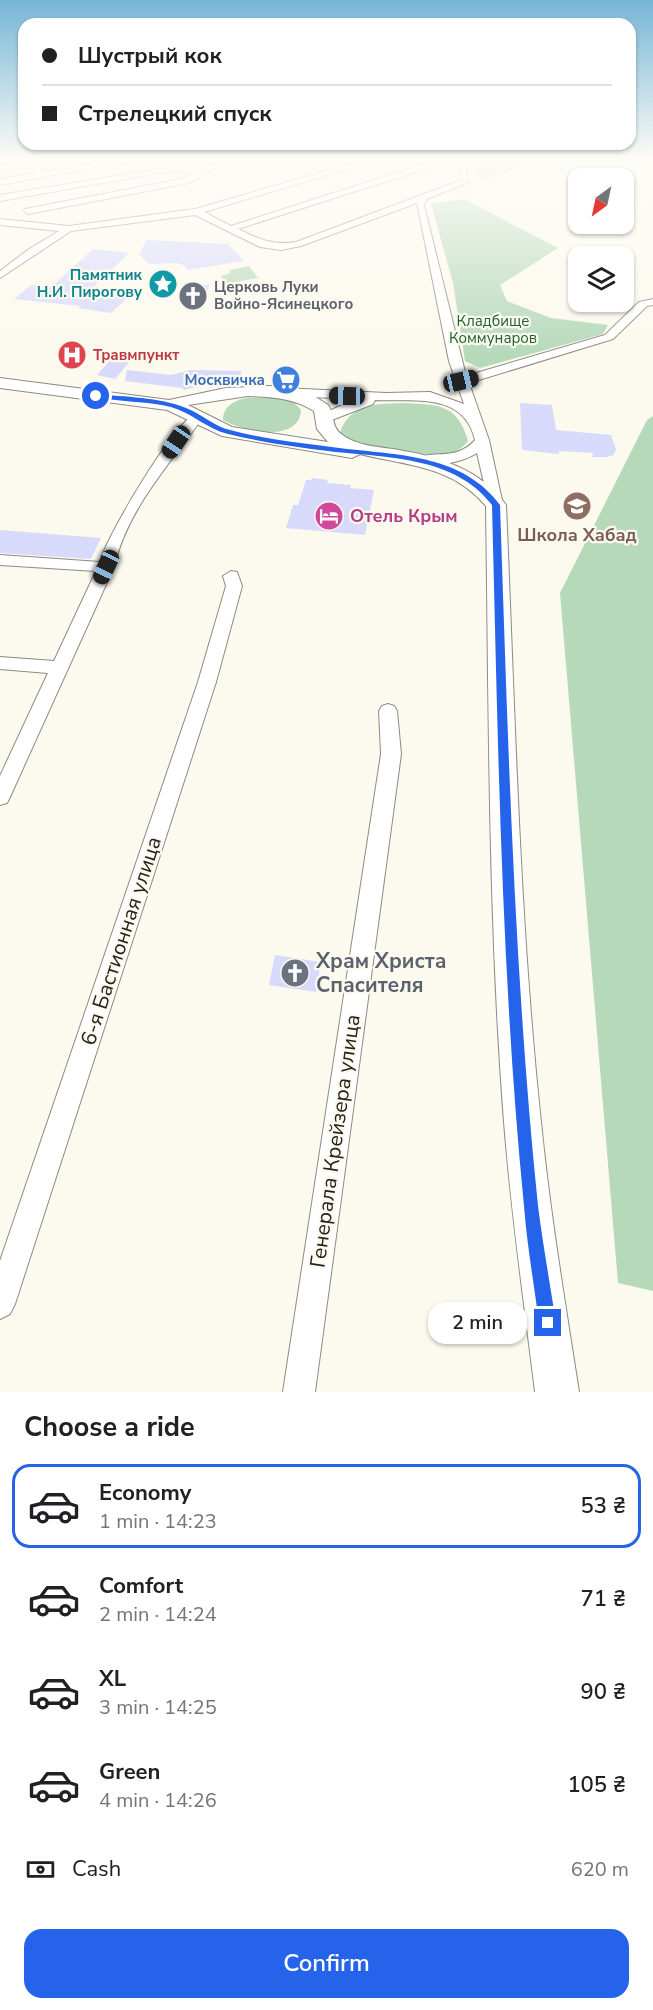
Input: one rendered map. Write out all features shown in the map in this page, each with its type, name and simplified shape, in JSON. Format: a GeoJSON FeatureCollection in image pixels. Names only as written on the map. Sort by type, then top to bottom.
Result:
{"type":"FeatureCollection","features":[{"type":"Feature","properties":{"kind":"main road"},"geometry":{"type":"LineString","coordinates":[[0,383],[170,405],[218,429],[266,439],[424,460]]}},
{"type":"Feature","properties":{"kind":"main road"},"geometry":{"type":"LineString","coordinates":[[170,405],[195,397],[244,392],[283,392],[304,398],[322,409],[325,429],[342,443],[424,460],[459,473],[490,498],[517,1035],[531,1208],[557,1392]]}},
{"type":"Feature","properties":{"kind":"main road"},"geometry":{"type":"LineString","coordinates":[[197,417],[220,400],[244,392]]}},
{"type":"Feature","properties":{"kind":"main road"},"geometry":{"type":"LineString","coordinates":[[266,439],[303,435],[316,428],[324,419]]}},
{"type":"Feature","properties":{"kind":"street"},"geometry":{"type":"LineString","coordinates":[[39,226],[69,229],[92,226]]}},
{"type":"Feature","properties":{"kind":"street"},"geometry":{"type":"LineString","coordinates":[[222,226],[263,245],[281,247],[298,244],[345,226]]}},
{"type":"Feature","properties":{"kind":"street"},"geometry":{"type":"LineString","coordinates":[[230,230],[242,226]]}},
{"type":"Feature","properties":{"kind":"street"},"geometry":{"type":"LineString","coordinates":[[428,226],[461,381],[482,440],[490,498]]}},
{"type":"Feature","properties":{"kind":"street"},"geometry":{"type":"LineString","coordinates":[[0,275],[32,251],[69,229]]}},
{"type":"Feature","properties":{"kind":"street"},"geometry":{"type":"LineString","coordinates":[[283,392],[386,397],[430,396],[450,390],[461,381],[609,337],[643,304],[653,302]]}},
{"type":"Feature","properties":{"kind":"street"},"geometry":{"type":"LineString","coordinates":[[430,396],[460,407],[477,426]]}},
{"type":"Feature","properties":{"kind":"street"},"geometry":{"type":"LineString","coordinates":[[324,419],[346,408],[386,397]]}},
{"type":"Feature","properties":{"kind":"street"},"geometry":{"type":"LineString","coordinates":[[0,797],[106,567],[111,546],[176,442],[197,417]]}},
{"type":"Feature","properties":{"kind":"street"},"geometry":{"type":"LineString","coordinates":[[424,460],[454,459],[470,453],[482,440]]}},
{"type":"Feature","properties":{"kind":"street"},"geometry":{"type":"LineString","coordinates":[[0,560],[106,567]]}},
{"type":"Feature","properties":{"kind":"street","name":"6-я Бастионная улица"},"geometry":{"type":"LineString","coordinates":[[0,1301],[204,690],[234,586],[231,576]]}},
{"type":"Feature","properties":{"kind":"street"},"geometry":{"type":"LineString","coordinates":[[0,663],[60,668]]}},
{"type":"Feature","properties":{"kind":"street","name":"Генерала Крейзера улица"},"geometry":{"type":"LineString","coordinates":[[299,1392],[391,754],[388,711]]}},
{"type":"Feature","properties":{"kind":"green space","name":"Кладбище Коммунаров"},"geometry":{"type":"Polygon","coordinates":[[[437,226],[516,226],[558,248],[500,285],[507,301],[551,318],[608,325],[603,334],[480,368],[465,361],[453,283],[437,226]]]}},
{"type":"Feature","properties":{"kind":"green space"},"geometry":{"type":"Polygon","coordinates":[[[249,266],[258,278],[225,284],[221,276],[230,273],[230,270],[249,266]]]}},
{"type":"Feature","properties":{"kind":"green space"},"geometry":{"type":"Polygon","coordinates":[[[247,398],[277,398],[292,402],[301,411],[298,421],[290,428],[268,432],[243,428],[223,420],[230,404],[247,398]]]}},
{"type":"Feature","properties":{"kind":"green space"},"geometry":{"type":"Polygon","coordinates":[[[401,403],[444,408],[458,419],[468,441],[452,453],[430,455],[363,445],[355,443],[340,433],[344,423],[357,411],[373,405],[401,403]]]}},
{"type":"Feature","properties":{"kind":"green space"},"geometry":{"type":"Polygon","coordinates":[[[653,416],[653,1291],[618,1283],[560,593],[647,420],[653,416]]]}},
{"type":"Feature","properties":{"kind":"building"},"geometry":{"type":"Polygon","coordinates":[[[147,240],[228,244],[244,261],[187,270],[185,266],[178,263],[149,264],[139,254],[147,240]]]}},
{"type":"Feature","properties":{"kind":"building"},"geometry":{"type":"Polygon","coordinates":[[[93,249],[129,253],[87,293],[127,298],[111,313],[78,308],[80,306],[14,299],[31,285],[50,288],[93,249]]]}},
{"type":"Feature","properties":{"kind":"building"},"geometry":{"type":"Polygon","coordinates":[[[192,285],[209,285],[202,310],[192,285]]]}},
{"type":"Feature","properties":{"kind":"building"},"geometry":{"type":"Polygon","coordinates":[[[112,358],[130,361],[115,379],[97,375],[112,358]]]}},
{"type":"Feature","properties":{"kind":"building"},"geometry":{"type":"Polygon","coordinates":[[[127,370],[171,375],[190,370],[241,371],[241,375],[184,390],[125,381],[127,370]]]}},
{"type":"Feature","properties":{"kind":"building"},"geometry":{"type":"Polygon","coordinates":[[[520,403],[552,405],[556,430],[611,435],[616,449],[614,455],[592,457],[593,453],[559,451],[559,454],[522,450],[520,403]]]}},
{"type":"Feature","properties":{"kind":"building","name":"Отель Крым"},"geometry":{"type":"Polygon","coordinates":[[[312,478],[328,480],[327,483],[351,485],[350,488],[374,490],[365,535],[286,528],[293,505],[298,505],[306,480],[312,478]]]}},
{"type":"Feature","properties":{"kind":"building"},"geometry":{"type":"Polygon","coordinates":[[[0,530],[101,538],[91,559],[0,553],[0,530]]]}},
{"type":"Feature","properties":{"kind":"building","name":"Храм Христа Спасителя"},"geometry":{"type":"Polygon","coordinates":[[[275,955],[321,962],[316,992],[269,985],[275,955]]]}},
{"type":"Feature","properties":{"kind":"place","name":"Памятник Н.И. Пирогову"},"geometry":{"type":"Point","coordinates":[163,284]}},
{"type":"Feature","properties":{"kind":"place","name":"Церковь Луки Войно-Ясинецкого"},"geometry":{"type":"Point","coordinates":[193,296]}},
{"type":"Feature","properties":{"kind":"place","name":"Травмпункт"},"geometry":{"type":"Point","coordinates":[72,355]}},
{"type":"Feature","properties":{"kind":"place","name":"Москвичка"},"geometry":{"type":"Point","coordinates":[286,380]}},
{"type":"Feature","properties":{"kind":"place","name":"Школа Хабад"},"geometry":{"type":"Point","coordinates":[577,506]}},
{"type":"Feature","properties":{"kind":"place","name":"Отель Крым"},"geometry":{"type":"Point","coordinates":[329,516]}},
{"type":"Feature","properties":{"kind":"place","name":"Храм Христа Спасителя"},"geometry":{"type":"Point","coordinates":[295,973]}},
{"type":"Feature","properties":{"kind":"route"},"geometry":{"type":"LineString","coordinates":[[96,396],[170,405],[186,410],[211,426],[229,432],[319,448],[424,460],[459,473],[485,491],[496,505],[508,870],[517,1035],[531,1208],[548,1323]]}}]}
